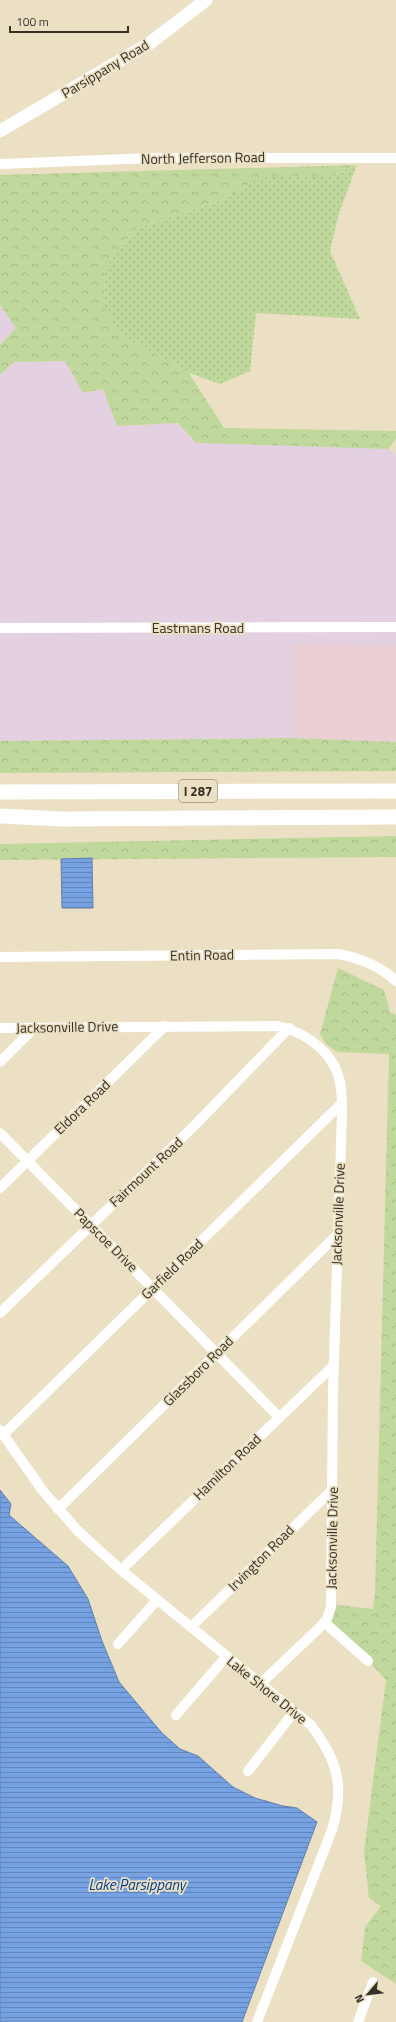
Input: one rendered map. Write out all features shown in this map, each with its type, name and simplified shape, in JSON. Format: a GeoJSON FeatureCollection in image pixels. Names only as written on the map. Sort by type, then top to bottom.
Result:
{"type":"FeatureCollection","features":[{"type":"Feature","properties":{"kind":"highway","name":"I 287"},"geometry":{"type":"LineString","coordinates":[[0,792],[396,791]]}},
{"type":"Feature","properties":{"kind":"highway"},"geometry":{"type":"LineString","coordinates":[[0,816],[61,819]]}},
{"type":"Feature","properties":{"kind":"highway","name":"I 287"},"geometry":{"type":"LineString","coordinates":[[0,825],[28,825],[61,819],[396,817]]}},
{"type":"Feature","properties":{"kind":"main road","name":"Parsippany Road"},"geometry":{"type":"LineString","coordinates":[[0,131],[110,68],[150,43],[206,0]]}},
{"type":"Feature","properties":{"kind":"street","name":"North Jefferson Road"},"geometry":{"type":"LineString","coordinates":[[0,158],[5,163],[145,158],[396,158]]}},
{"type":"Feature","properties":{"kind":"street","name":"Eastmans Road"},"geometry":{"type":"LineString","coordinates":[[0,628],[396,626]]}},
{"type":"Feature","properties":{"kind":"street","name":"Entin Road"},"geometry":{"type":"LineString","coordinates":[[0,957],[338,954],[354,957],[374,965],[396,981]]}},
{"type":"Feature","properties":{"kind":"street","name":"Jacksonville Drive"},"geometry":{"type":"LineString","coordinates":[[0,1028],[267,1024],[289,1028],[311,1040],[330,1059],[339,1078],[342,1103],[334,1365],[331,1607],[324,1622],[260,1684]]}},
{"type":"Feature","properties":{"kind":"street","name":"Eldora Road"},"geometry":{"type":"LineString","coordinates":[[0,1188],[165,1026]]}},
{"type":"Feature","properties":{"kind":"street"},"geometry":{"type":"LineString","coordinates":[[0,1062],[34,1028]]}},
{"type":"Feature","properties":{"kind":"street","name":"Fairmount Road"},"geometry":{"type":"LineString","coordinates":[[0,1313],[90,1224],[199,1121],[289,1028]]}},
{"type":"Feature","properties":{"kind":"street","name":"Garfield Road"},"geometry":{"type":"LineString","coordinates":[[2,1432],[153,1288],[342,1103]]}},
{"type":"Feature","properties":{"kind":"street","name":"Papscoe Drive"},"geometry":{"type":"LineString","coordinates":[[0,1133],[279,1417]]}},
{"type":"Feature","properties":{"kind":"street","name":"Glassboro Road"},"geometry":{"type":"LineString","coordinates":[[58,1509],[338,1234]]}},
{"type":"Feature","properties":{"kind":"street","name":"Hamilton Road"},"geometry":{"type":"LineString","coordinates":[[121,1570],[334,1365]]}},
{"type":"Feature","properties":{"kind":"street","name":"Lake Shore Drive"},"geometry":{"type":"LineString","coordinates":[[2,1432],[22,1464],[58,1509],[78,1531],[157,1600],[311,1725],[329,1752],[336,1772],[338,1805],[332,1830],[257,2022]]}},
{"type":"Feature","properties":{"kind":"street","name":"Irvington Road"},"geometry":{"type":"LineString","coordinates":[[191,1627],[332,1490]]}},
{"type":"Feature","properties":{"kind":"street"},"geometry":{"type":"LineString","coordinates":[[118,1644],[157,1600]]}},
{"type":"Feature","properties":{"kind":"street"},"geometry":{"type":"LineString","coordinates":[[324,1622],[368,1661]]}},
{"type":"Feature","properties":{"kind":"street"},"geometry":{"type":"LineString","coordinates":[[176,1715],[226,1657]]}},
{"type":"Feature","properties":{"kind":"street"},"geometry":{"type":"LineString","coordinates":[[248,1771],[294,1712]]}},
{"type":"Feature","properties":{"kind":"street"},"geometry":{"type":"LineString","coordinates":[[358,2022],[373,1982]]}},
{"type":"Feature","properties":{"kind":"shaded area"},"geometry":{"type":"Polygon","coordinates":[[[0,305],[16,328],[0,345],[0,305]]]}},
{"type":"Feature","properties":{"kind":"shaded area"},"geometry":{"type":"Polygon","coordinates":[[[65,361],[83,393],[103,389],[117,426],[178,423],[196,443],[389,449],[396,455],[396,742],[293,738],[0,741],[0,375],[14,362],[65,361]]]}},
{"type":"Feature","properties":{"kind":"shaded area"},"geometry":{"type":"Polygon","coordinates":[[[293,644],[396,645],[396,742],[293,738],[293,644]]]}},
{"type":"Feature","properties":{"kind":"green space"},"geometry":{"type":"Polygon","coordinates":[[[357,165],[339,213],[330,251],[360,319],[256,313],[250,371],[220,384],[189,373],[121,335],[104,307],[105,268],[135,229],[222,200],[260,177],[330,177],[357,165]]]}},
{"type":"Feature","properties":{"kind":"green space"},"geometry":{"type":"Polygon","coordinates":[[[357,165],[330,177],[260,177],[222,200],[135,229],[105,268],[104,306],[121,335],[189,373],[224,428],[396,431],[396,438],[389,449],[196,443],[178,423],[117,426],[103,389],[83,393],[65,361],[14,362],[0,375],[0,345],[16,328],[0,305],[0,175],[357,165]]]}},
{"type":"Feature","properties":{"kind":"green space"},"geometry":{"type":"Polygon","coordinates":[[[293,738],[396,742],[396,771],[0,773],[0,741],[293,738]]]}},
{"type":"Feature","properties":{"kind":"green space"},"geometry":{"type":"Polygon","coordinates":[[[396,836],[396,857],[0,860],[0,844],[396,836]]]}},
{"type":"Feature","properties":{"kind":"green space"},"geometry":{"type":"Polygon","coordinates":[[[338,968],[384,990],[390,1012],[396,1015],[396,1984],[361,1961],[365,1927],[381,1906],[369,1898],[364,1852],[386,1680],[328,1618],[330,1604],[373,1609],[375,1593],[389,1054],[337,1052],[326,1044],[320,1034],[338,968]]]}},
{"type":"Feature","properties":{"kind":"water"},"geometry":{"type":"Polygon","coordinates":[[[92,858],[93,908],[62,908],[61,859],[92,858]]]}},
{"type":"Feature","properties":{"kind":"water","name":"Lake Parsippany"},"geometry":{"type":"Polygon","coordinates":[[[0,1490],[11,1504],[9,1515],[68,1566],[88,1599],[102,1641],[119,1682],[162,1733],[180,1749],[198,1756],[233,1787],[255,1798],[283,1806],[297,1808],[317,1822],[242,2022],[0,2022],[0,1490]]]}}]}
